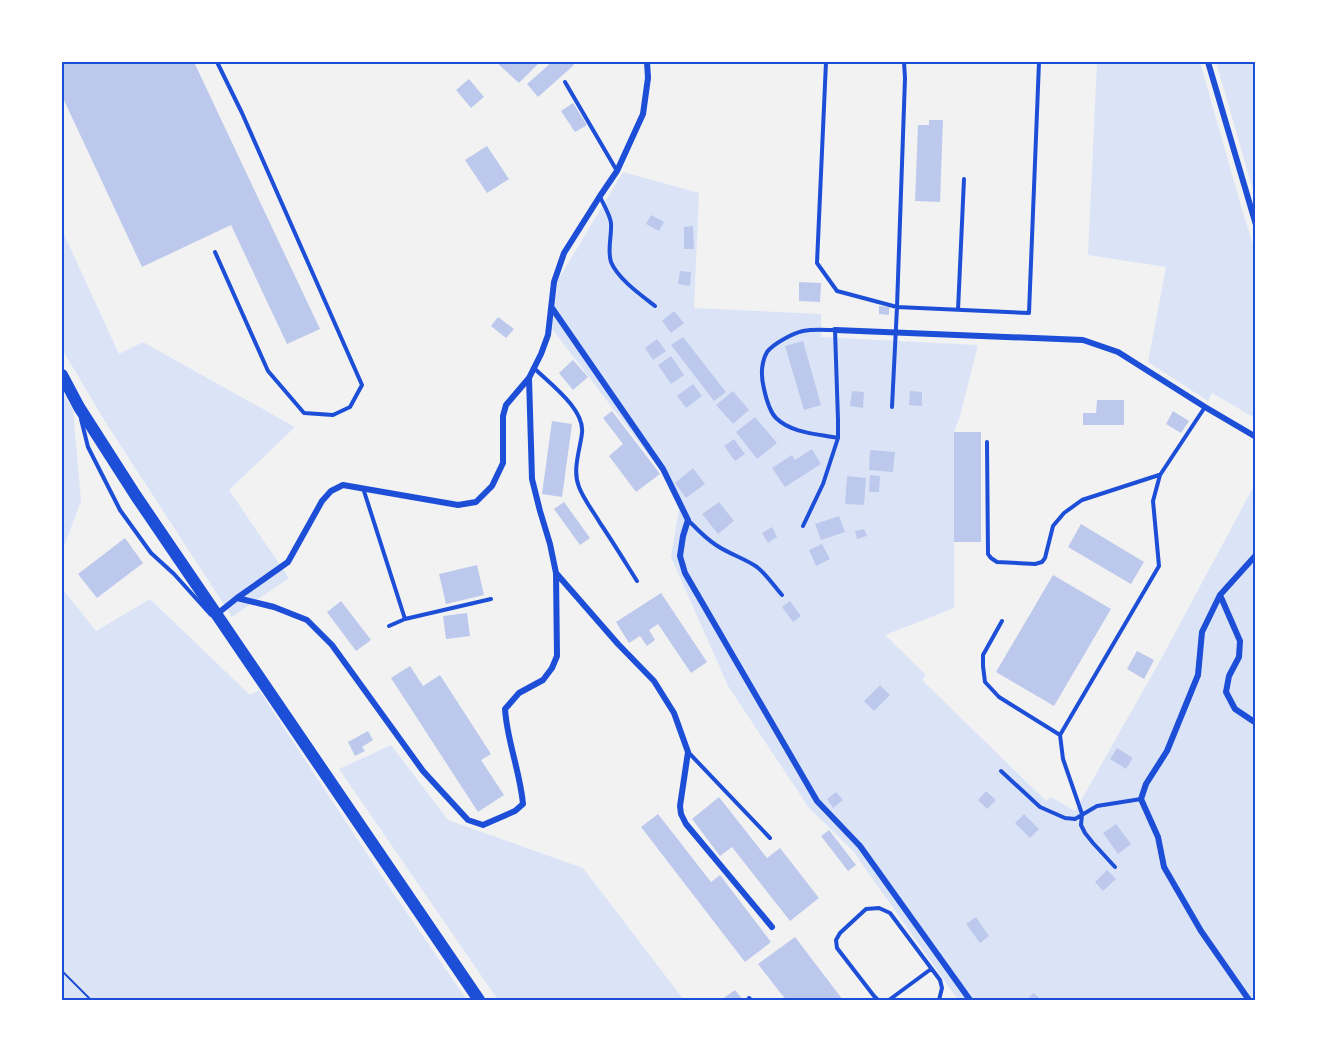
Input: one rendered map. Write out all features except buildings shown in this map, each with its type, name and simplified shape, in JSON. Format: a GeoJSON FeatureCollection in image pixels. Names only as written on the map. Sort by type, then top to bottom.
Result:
{"type":"FeatureCollection","features":[{"type":"Feature","properties":{"kind":"highway"},"geometry":{"type":"LineString","coordinates":[[62,375],[79,407],[136,496],[479,1000]]}},
{"type":"Feature","properties":{"kind":"street"},"geometry":{"type":"LineString","coordinates":[[216,615],[288,562],[322,501],[331,491],[343,485],[458,505],[476,502],[492,486],[503,463],[503,416],[506,405],[529,378],[549,335],[554,282],[564,253],[617,171],[642,114],[648,78],[647,62]]}},
{"type":"Feature","properties":{"kind":"street"},"geometry":{"type":"LineString","coordinates":[[1208,62],[1256,225]]}},
{"type":"Feature","properties":{"kind":"street"},"geometry":{"type":"LineString","coordinates":[[552,308],[663,469],[688,520],[680,556],[685,573],[805,781],[818,801],[860,846],[970,1000]]}},
{"type":"Feature","properties":{"kind":"street"},"geometry":{"type":"LineString","coordinates":[[835,330],[1083,340],[1118,352],[1205,408],[1256,437]]}},
{"type":"Feature","properties":{"kind":"street"},"geometry":{"type":"LineString","coordinates":[[237,598],[274,607],[307,620],[332,645],[423,771],[468,820],[483,825],[515,811],[523,804],[522,790],[506,723],[505,709],[519,693],[543,680],[557,656],[556,573],[532,479],[529,378]]}},
{"type":"Feature","properties":{"kind":"street"},"geometry":{"type":"LineString","coordinates":[[1249,1000],[1201,931],[1164,867],[1158,837],[1141,799],[1146,784],[1167,751],[1198,675],[1202,632],[1220,595],[1256,555]]}},
{"type":"Feature","properties":{"kind":"street"},"geometry":{"type":"LineString","coordinates":[[556,573],[654,681],[674,713],[688,752],[680,806],[681,814],[686,824],[772,927]]}},
{"type":"Feature","properties":{"kind":"street"},"geometry":{"type":"LineString","coordinates":[[1220,595],[1240,641],[1239,657],[1229,676],[1226,692],[1235,709],[1256,723]]}},
{"type":"Feature","properties":{"kind":"lane"},"geometry":{"type":"LineString","coordinates":[[215,252],[268,371],[297,405],[304,413],[333,416],[350,407],[362,385],[247,124],[217,62]]}},
{"type":"Feature","properties":{"kind":"lane"},"geometry":{"type":"LineString","coordinates":[[826,62],[817,263],[837,291],[897,307],[1029,313],[1039,62]]}},
{"type":"Feature","properties":{"kind":"lane"},"geometry":{"type":"LineString","coordinates":[[892,407],[905,89],[904,62]]}},
{"type":"Feature","properties":{"kind":"lane"},"geometry":{"type":"LineString","coordinates":[[565,82],[617,171]]}},
{"type":"Feature","properties":{"kind":"lane"},"geometry":{"type":"LineString","coordinates":[[957,310],[964,179]]}},
{"type":"Feature","properties":{"kind":"lane"},"geometry":{"type":"LineString","coordinates":[[600,196],[611,221],[609,247],[611,261],[617,273],[655,306]]}},
{"type":"Feature","properties":{"kind":"lane"},"geometry":{"type":"LineString","coordinates":[[802,526],[823,484],[837,438],[838,420],[835,330],[802,331],[784,339],[768,351],[762,366],[762,382],[766,401],[775,417],[786,425],[837,438]]}},
{"type":"Feature","properties":{"kind":"lane"},"geometry":{"type":"LineString","coordinates":[[534,368],[578,414],[583,430],[579,447],[578,485],[585,500],[637,581]]}},
{"type":"Feature","properties":{"kind":"lane"},"geometry":{"type":"LineString","coordinates":[[79,407],[88,447],[120,510],[151,553],[174,574],[235,642]]}},
{"type":"Feature","properties":{"kind":"lane"},"geometry":{"type":"LineString","coordinates":[[1115,867],[1085,833],[1081,825],[1083,814],[1063,759],[1060,735],[1159,566],[1153,501],[1160,475],[1205,408]]}},
{"type":"Feature","properties":{"kind":"lane"},"geometry":{"type":"LineString","coordinates":[[987,442],[988,554],[997,562],[1035,564],[1042,562],[1053,526],[1064,513],[1082,500],[1160,475]]}},
{"type":"Feature","properties":{"kind":"lane"},"geometry":{"type":"LineString","coordinates":[[363,488],[405,619]]}},
{"type":"Feature","properties":{"kind":"lane"},"geometry":{"type":"LineString","coordinates":[[688,520],[702,535],[717,546],[758,568],[782,595]]}},
{"type":"Feature","properties":{"kind":"lane"},"geometry":{"type":"LineString","coordinates":[[389,626],[405,619],[491,599]]}},
{"type":"Feature","properties":{"kind":"lane"},"geometry":{"type":"LineString","coordinates":[[1002,621],[983,656],[985,682],[999,697],[1060,735]]}},
{"type":"Feature","properties":{"kind":"lane"},"geometry":{"type":"LineString","coordinates":[[688,752],[770,838]]}},
{"type":"Feature","properties":{"kind":"lane"},"geometry":{"type":"LineString","coordinates":[[1001,771],[1040,807],[1065,818],[1075,819],[1097,806],[1141,799]]}},
{"type":"Feature","properties":{"kind":"lane"},"geometry":{"type":"LineString","coordinates":[[878,1000],[837,948],[836,940],[840,933],[866,909],[879,908],[890,913],[940,980],[942,988],[939,1000]]}},
{"type":"Feature","properties":{"kind":"lane"},"geometry":{"type":"LineString","coordinates":[[889,1000],[931,969]]}},
{"type":"Feature","properties":{"kind":"lane"},"geometry":{"type":"LineString","coordinates":[[940,980],[952,974]]}},
{"type":"Feature","properties":{"kind":"path"},"geometry":{"type":"LineString","coordinates":[[62,971],[92,1000]]}},
{"type":"Feature","properties":{"kind":"shaded area"},"geometry":{"type":"Polygon","coordinates":[[[1097,62],[1200,62],[1255,251],[1255,418],[1212,393],[1208,401],[1148,362],[1166,267],[1088,255],[1097,62]]]}},
{"type":"Feature","properties":{"kind":"shaded area"},"geometry":{"type":"Polygon","coordinates":[[[1216,62],[1255,62],[1255,197],[1216,62]]]}},
{"type":"Feature","properties":{"kind":"shaded area"},"geometry":{"type":"Polygon","coordinates":[[[623,172],[699,193],[694,308],[821,314],[821,337],[978,345],[954,432],[954,608],[885,635],[926,675],[922,680],[1046,801],[1051,797],[1075,811],[1161,659],[1255,484],[1255,1000],[958,1000],[853,851],[809,808],[728,686],[671,557],[679,509],[664,475],[552,329],[558,280],[623,172]]]}},
{"type":"Feature","properties":{"kind":"shaded area"},"geometry":{"type":"Polygon","coordinates":[[[62,230],[119,354],[143,342],[295,427],[229,490],[289,578],[232,617],[104,420],[62,349],[62,230]]]}},
{"type":"Feature","properties":{"kind":"shaded area"},"geometry":{"type":"Polygon","coordinates":[[[62,391],[73,410],[81,501],[62,552],[62,391]]]}},
{"type":"Feature","properties":{"kind":"shaded area"},"geometry":{"type":"Polygon","coordinates":[[[62,588],[96,631],[150,599],[250,695],[259,690],[467,1000],[62,1000],[62,588]]]}},
{"type":"Feature","properties":{"kind":"shaded area"},"geometry":{"type":"Polygon","coordinates":[[[391,745],[448,820],[583,868],[684,1000],[498,1000],[339,769],[391,745]]]}}]}
